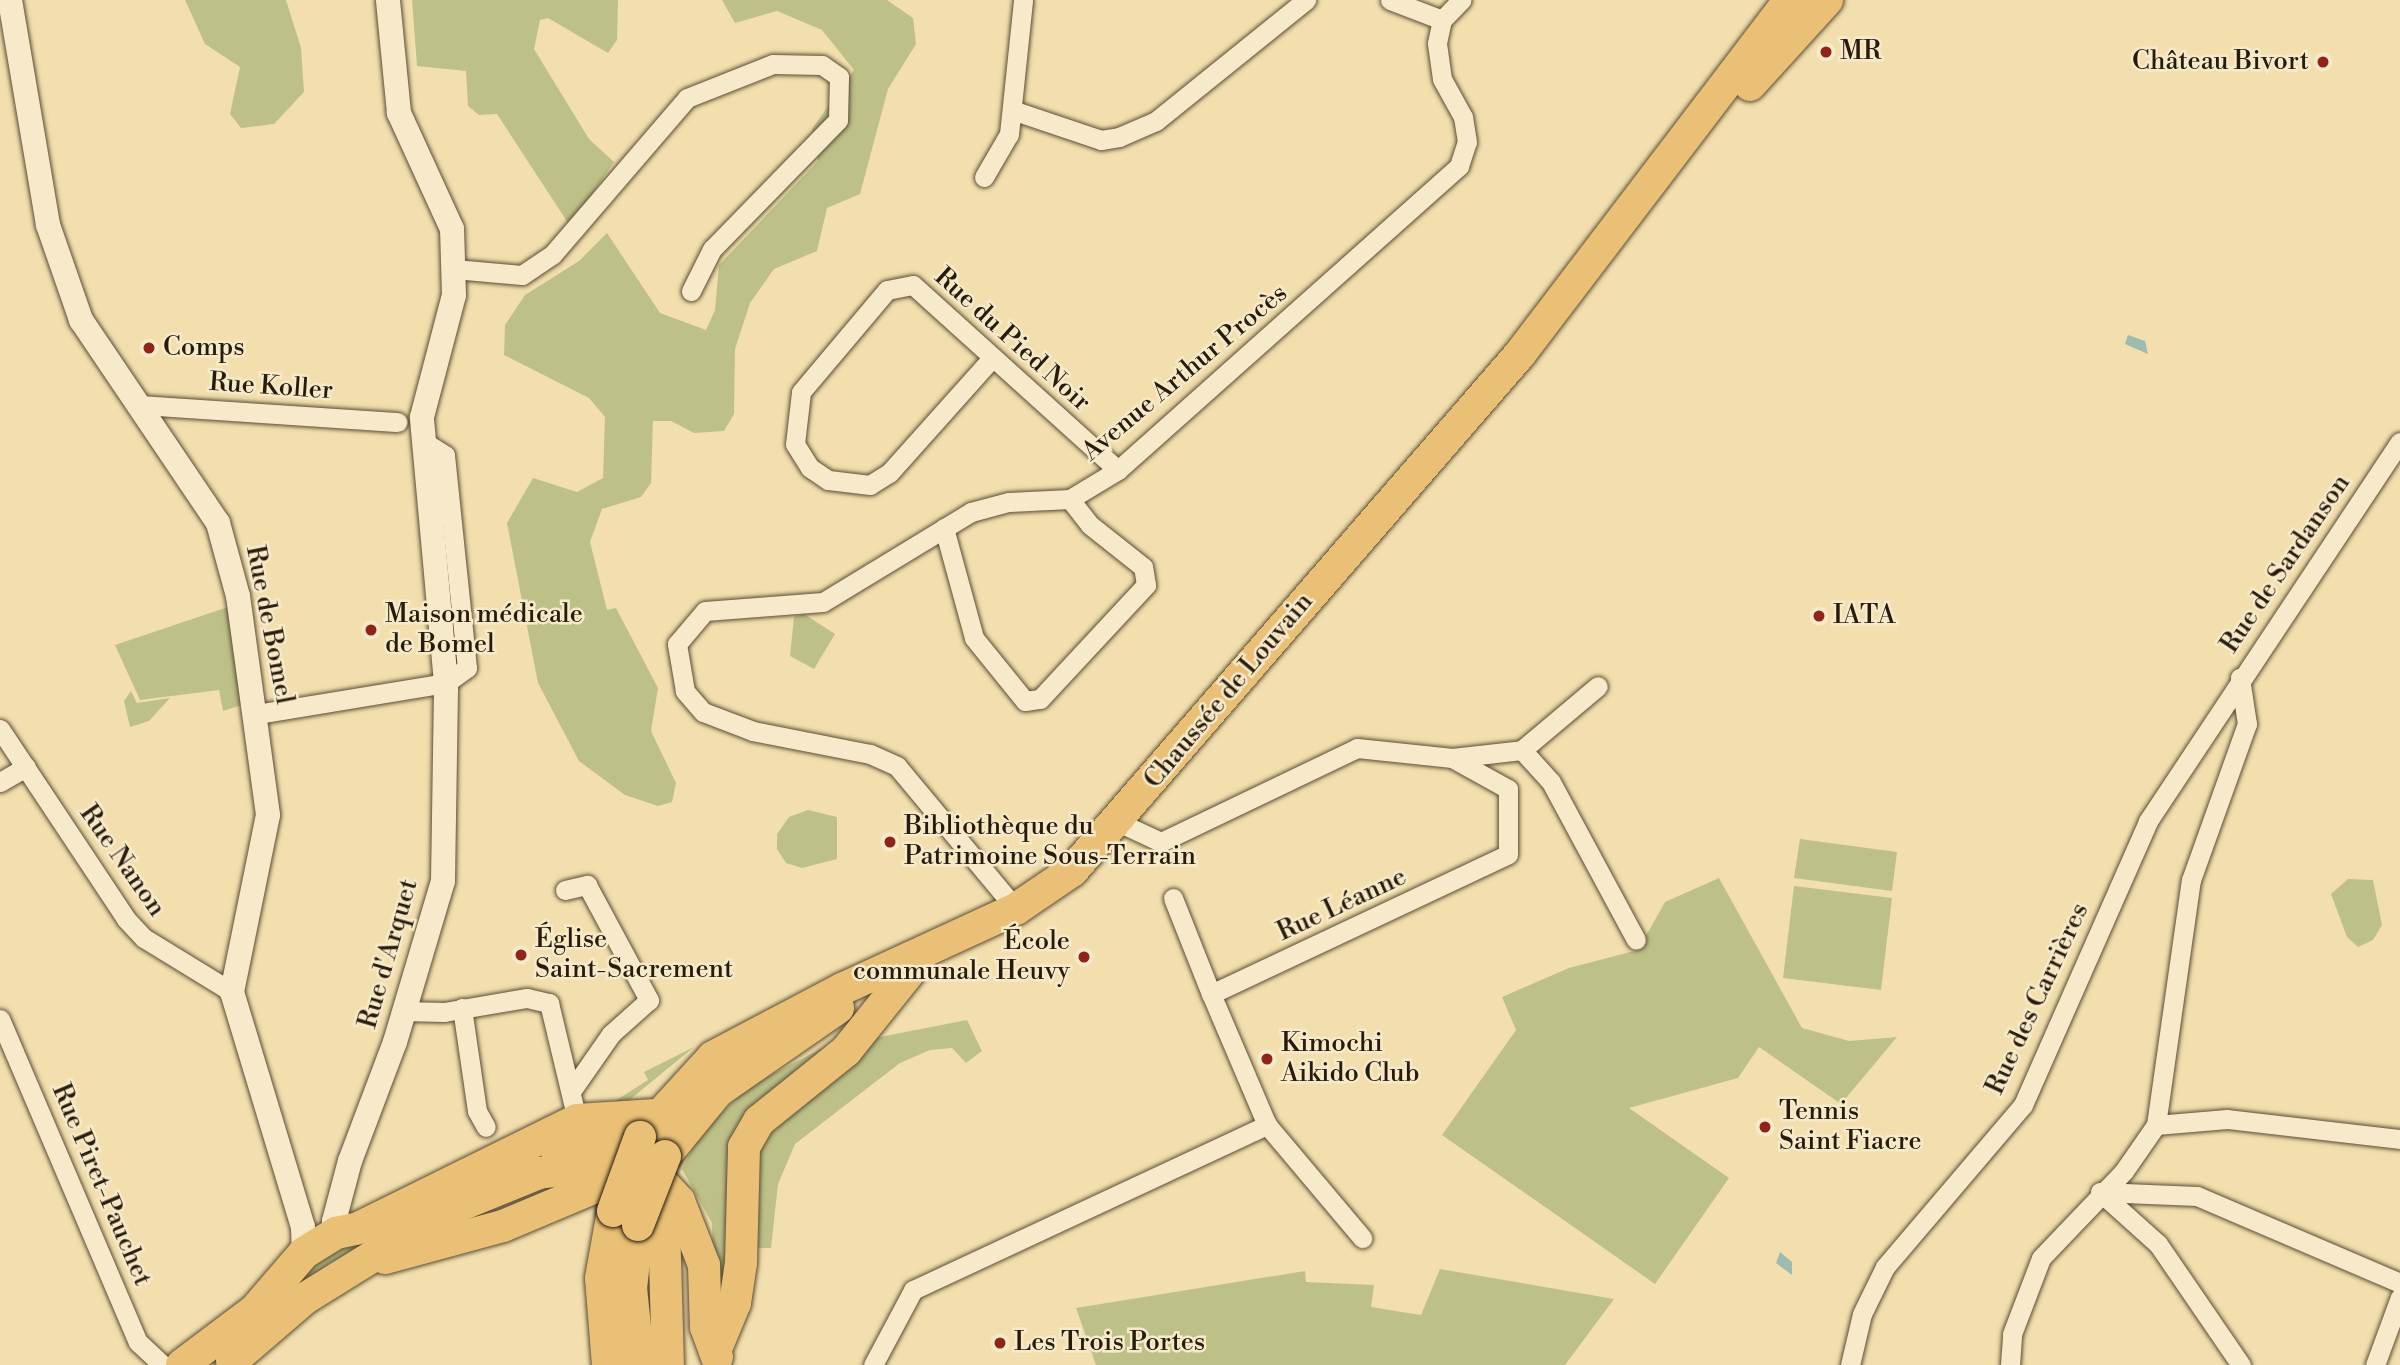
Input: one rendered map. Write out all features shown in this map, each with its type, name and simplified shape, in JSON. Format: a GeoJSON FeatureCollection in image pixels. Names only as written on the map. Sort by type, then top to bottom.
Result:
{"type":"FeatureCollection","features":[{"type":"Feature","properties":{"kind":"main road","name":"Chaussée de Louvain"},"geometry":{"type":"LineString","coordinates":[[357,1265],[455,1242],[598,1186],[713,1058],[1016,909],[1072,871],[1118,822],[1520,354],[1648,194],[1790,0]]}},
{"type":"Feature","properties":{"kind":"main road","name":"Chaussée de Louvain"},"geometry":{"type":"LineString","coordinates":[[1648,194],[1827,0]]}},
{"type":"Feature","properties":{"kind":"main road"},"geometry":{"type":"LineString","coordinates":[[717,1358],[735,1303],[741,1263],[744,1147],[759,1121],[846,1051],[922,956]]}},
{"type":"Feature","properties":{"kind":"main road"},"geometry":{"type":"LineString","coordinates":[[608,1365],[638,1225],[664,1156],[718,1091],[887,972]]}},
{"type":"Feature","properties":{"kind":"main road"},"geometry":{"type":"LineString","coordinates":[[179,1363],[255,1310],[304,1252],[575,1105],[641,1137],[606,1247],[619,1320],[639,1365]]}},
{"type":"Feature","properties":{"kind":"main road"},"geometry":{"type":"LineString","coordinates":[[503,1185],[533,1160],[575,1145],[610,1145],[639,1158],[694,1227],[704,1265],[706,1327],[717,1358]]}},
{"type":"Feature","properties":{"kind":"main road"},"geometry":{"type":"LineString","coordinates":[[179,1363],[235,1363],[304,1299],[446,1212],[503,1185],[590,1166],[635,1184],[664,1224],[669,1323],[668,1365]]}},
{"type":"Feature","properties":{"kind":"main road"},"geometry":{"type":"LineString","coordinates":[[348,1230],[446,1212]]}},
{"type":"Feature","properties":{"kind":"street","name":"Rue de Bomel"},"geometry":{"type":"LineString","coordinates":[[10,0],[48,225],[81,320],[141,405],[218,523],[238,596],[257,714],[268,815],[232,992],[300,1214],[304,1252]]}},
{"type":"Feature","properties":{"kind":"street","name":"Rue d'Arquet"},"geometry":{"type":"LineString","coordinates":[[348,1230],[350,1161],[443,881],[446,683],[422,417],[454,295],[452,229],[399,113],[388,0]]}},
{"type":"Feature","properties":{"kind":"street"},"geometry":{"type":"LineString","coordinates":[[984,177],[1009,134],[1023,0]]}},
{"type":"Feature","properties":{"kind":"street"},"geometry":{"type":"LineString","coordinates":[[1012,110],[1101,140],[1119,137],[1156,121],[1306,0]]}},
{"type":"Feature","properties":{"kind":"street"},"geometry":{"type":"LineString","coordinates":[[1390,0],[1442,20],[1461,0]]}},
{"type":"Feature","properties":{"kind":"street","name":"Avenue Arthur Procès"},"geometry":{"type":"LineString","coordinates":[[1016,909],[897,766],[870,754],[753,731],[703,712],[685,691],[675,660],[685,628],[705,611],[822,602],[944,528],[990,505],[1070,499],[1118,470],[1459,166],[1467,142],[1463,117],[1442,79],[1437,43],[1442,20]]}},
{"type":"Feature","properties":{"kind":"street"},"geometry":{"type":"LineString","coordinates":[[454,269],[522,275],[552,255],[687,98],[773,64],[822,65],[839,77],[838,120],[712,249],[691,291]]}},
{"type":"Feature","properties":{"kind":"street","name":"Rue du Pied Noir"},"geometry":{"type":"LineString","coordinates":[[992,358],[889,474],[870,485],[828,480],[810,468],[795,444],[801,392],[887,290],[900,284],[912,285],[1118,470]]}},
{"type":"Feature","properties":{"kind":"street","name":"Rue Koller"},"geometry":{"type":"LineString","coordinates":[[141,405],[397,422]]}},
{"type":"Feature","properties":{"kind":"street","name":"Rue de Sardanson"},"geometry":{"type":"LineString","coordinates":[[2156,1125],[2191,880],[2247,724],[2240,678],[2400,442]]}},
{"type":"Feature","properties":{"kind":"street"},"geometry":{"type":"LineString","coordinates":[[944,528],[974,638],[1025,701],[1040,699],[1146,585],[1143,567],[1090,525],[1070,499]]}},
{"type":"Feature","properties":{"kind":"street","name":"Rue des Carrières"},"geometry":{"type":"LineString","coordinates":[[1850,1365],[1862,1314],[1885,1267],[2024,1105],[2148,821],[2240,678]]}},
{"type":"Feature","properties":{"kind":"street"},"geometry":{"type":"LineString","coordinates":[[257,714],[446,683]]}},
{"type":"Feature","properties":{"kind":"street"},"geometry":{"type":"LineString","coordinates":[[1118,822],[1161,842],[1357,748],[1452,758],[1522,750],[1598,686]]}},
{"type":"Feature","properties":{"kind":"street","name":"Rue Nanon"},"geometry":{"type":"LineString","coordinates":[[0,729],[126,919],[144,938],[232,992]]}},
{"type":"Feature","properties":{"kind":"street"},"geometry":{"type":"LineString","coordinates":[[1522,750],[1551,782],[1636,940]]}},
{"type":"Feature","properties":{"kind":"street","name":"Rue Léanne"},"geometry":{"type":"LineString","coordinates":[[1211,994],[1508,854],[1508,789],[1452,758]]}},
{"type":"Feature","properties":{"kind":"street"},"geometry":{"type":"LineString","coordinates":[[0,782],[26,767]]}},
{"type":"Feature","properties":{"kind":"street"},"geometry":{"type":"LineString","coordinates":[[565,890],[587,885],[649,1000],[611,1034],[575,1105]]}},
{"type":"Feature","properties":{"kind":"street"},"geometry":{"type":"LineString","coordinates":[[1173,898],[1267,1125],[1362,1238]]}},
{"type":"Feature","properties":{"kind":"street"},"geometry":{"type":"LineString","coordinates":[[402,1011],[462,1008],[527,998],[549,1003],[575,1105]]}},
{"type":"Feature","properties":{"kind":"street"},"geometry":{"type":"LineString","coordinates":[[462,1008],[486,1127]]}},
{"type":"Feature","properties":{"kind":"street","name":"Rue Piret-Pauchet"},"geometry":{"type":"LineString","coordinates":[[0,1019],[138,1342],[179,1363]]}},
{"type":"Feature","properties":{"kind":"street"},"geometry":{"type":"LineString","coordinates":[[2010,1365],[2012,1334],[2041,1258],[2100,1192],[2124,1171],[2156,1125],[2227,1119],[2400,1139]]}},
{"type":"Feature","properties":{"kind":"street"},"geometry":{"type":"LineString","coordinates":[[873,1365],[913,1290],[1267,1125]]}},
{"type":"Feature","properties":{"kind":"street"},"geometry":{"type":"LineString","coordinates":[[2100,1192],[2197,1196],[2400,1283]]}},
{"type":"Feature","properties":{"kind":"street"},"geometry":{"type":"LineString","coordinates":[[2100,1192],[2158,1244],[2241,1365]]}},
{"type":"Feature","properties":{"kind":"street"},"geometry":{"type":"LineString","coordinates":[[300,1214],[348,1230]]}},
{"type":"Feature","properties":{"kind":"street"},"geometry":{"type":"LineString","coordinates":[[2375,1365],[2400,1297]]}},
{"type":"Feature","properties":{"kind":"green space"},"geometry":{"type":"Polygon","coordinates":[[[185,0],[286,0],[301,48],[304,92],[274,124],[241,128],[230,114],[240,67],[205,44],[185,0]]]}},
{"type":"Feature","properties":{"kind":"green space"},"geometry":{"type":"Polygon","coordinates":[[[412,0],[618,0],[617,40],[608,53],[548,18],[540,20],[534,49],[589,139],[614,162],[570,226],[497,114],[479,115],[468,106],[466,71],[417,66],[412,0]]]}},
{"type":"Feature","properties":{"kind":"green space"},"geometry":{"type":"Polygon","coordinates":[[[722,0],[887,0],[913,18],[916,44],[888,89],[860,194],[827,208],[817,251],[774,269],[750,303],[735,349],[734,414],[724,431],[694,433],[671,421],[653,421],[651,483],[641,497],[602,509],[590,542],[607,610],[616,608],[658,688],[651,731],[676,783],[672,802],[658,806],[625,795],[579,761],[538,683],[507,523],[533,478],[577,492],[603,478],[605,417],[589,398],[504,355],[505,325],[525,295],[579,261],[607,233],[660,313],[706,330],[715,310],[719,265],[818,161],[812,129],[854,70],[822,30],[777,11],[735,23],[722,0]]]}},
{"type":"Feature","properties":{"kind":"green space"},"geometry":{"type":"Polygon","coordinates":[[[228,607],[245,704],[223,711],[219,690],[140,700],[115,645],[228,607]]]}},
{"type":"Feature","properties":{"kind":"green space"},"geometry":{"type":"Polygon","coordinates":[[[804,614],[835,634],[814,669],[790,656],[794,617],[804,614]]]}},
{"type":"Feature","properties":{"kind":"green space"},"geometry":{"type":"Polygon","coordinates":[[[131,691],[137,703],[170,698],[149,721],[130,727],[124,701],[131,691]]]}},
{"type":"Feature","properties":{"kind":"green space"},"geometry":{"type":"Polygon","coordinates":[[[808,810],[837,817],[837,859],[802,868],[786,863],[777,849],[777,834],[789,817],[808,810]]]}},
{"type":"Feature","properties":{"kind":"green space"},"geometry":{"type":"Polygon","coordinates":[[[1800,839],[1897,852],[1892,891],[1794,878],[1800,839]]]}},
{"type":"Feature","properties":{"kind":"green space"},"geometry":{"type":"Polygon","coordinates":[[[1719,878],[1802,1028],[1849,1041],[1897,1037],[1841,1104],[1759,1047],[1738,1078],[1629,1108],[1729,1178],[1655,1284],[1442,1135],[1516,1030],[1502,997],[1569,968],[1638,950],[1665,902],[1719,878]]]}},
{"type":"Feature","properties":{"kind":"green space"},"geometry":{"type":"Polygon","coordinates":[[[2348,879],[2373,880],[2382,925],[2373,940],[2358,947],[2347,937],[2331,894],[2348,879]]]}},
{"type":"Feature","properties":{"kind":"green space"},"geometry":{"type":"Polygon","coordinates":[[[1794,886],[1892,898],[1881,990],[1783,978],[1794,886]]]}},
{"type":"Feature","properties":{"kind":"green space"},"geometry":{"type":"Polygon","coordinates":[[[967,1020],[982,1051],[966,1063],[952,1048],[930,1050],[900,1063],[795,1144],[778,1184],[771,1248],[757,1248],[759,1140],[870,1039],[967,1020]]]}},
{"type":"Feature","properties":{"kind":"green space"},"geometry":{"type":"Polygon","coordinates":[[[845,1036],[769,1102],[726,1300],[714,1299],[712,1223],[682,1169],[700,1134],[748,1087],[845,1036]]]}},
{"type":"Feature","properties":{"kind":"green space"},"geometry":{"type":"Polygon","coordinates":[[[694,1047],[627,1102],[607,1106],[648,1080],[644,1072],[694,1047]]]}},
{"type":"Feature","properties":{"kind":"green space"},"geometry":{"type":"Polygon","coordinates":[[[377,1241],[329,1263],[269,1315],[322,1250],[377,1241]]]}},
{"type":"Feature","properties":{"kind":"green space"},"geometry":{"type":"Polygon","coordinates":[[[1440,1269],[1614,1299],[1565,1365],[1096,1365],[1076,1308],[1305,1271],[1306,1282],[1374,1285],[1371,1307],[1421,1315],[1440,1269]]]}},
{"type":"Feature","properties":{"kind":"water"},"geometry":{"type":"Polygon","coordinates":[[[2128,335],[2145,341],[2148,354],[2125,344],[2128,335]]]}},
{"type":"Feature","properties":{"kind":"water"},"geometry":{"type":"Polygon","coordinates":[[[1780,1252],[1792,1262],[1792,1275],[1776,1263],[1780,1252]]]}},
{"type":"Feature","properties":{"kind":"place","name":"MR"},"geometry":{"type":"Point","coordinates":[1826,52]}},
{"type":"Feature","properties":{"kind":"place","name":"Château Bivort"},"geometry":{"type":"Point","coordinates":[2323,62]}},
{"type":"Feature","properties":{"kind":"place","name":"Comps"},"geometry":{"type":"Point","coordinates":[149,348]}},
{"type":"Feature","properties":{"kind":"place","name":"IATA"},"geometry":{"type":"Point","coordinates":[1819,616]}},
{"type":"Feature","properties":{"kind":"place","name":"Maison médicale de Bomel"},"geometry":{"type":"Point","coordinates":[371,630]}},
{"type":"Feature","properties":{"kind":"place","name":"Bibliothèque du Patrimoine Sous-Terrain"},"geometry":{"type":"Point","coordinates":[890,842]}},
{"type":"Feature","properties":{"kind":"place","name":"Église Saint-Sacrement"},"geometry":{"type":"Point","coordinates":[521,955]}},
{"type":"Feature","properties":{"kind":"place","name":"École communale Heuvy"},"geometry":{"type":"Point","coordinates":[1084,957]}},
{"type":"Feature","properties":{"kind":"place","name":"Kimochi Aikido Club"},"geometry":{"type":"Point","coordinates":[1267,1059]}},
{"type":"Feature","properties":{"kind":"place","name":"Tennis Saint Fiacre"},"geometry":{"type":"Point","coordinates":[1765,1127]}},
{"type":"Feature","properties":{"kind":"place","name":"Les Trois Portes"},"geometry":{"type":"Point","coordinates":[1000,1343]}}]}
